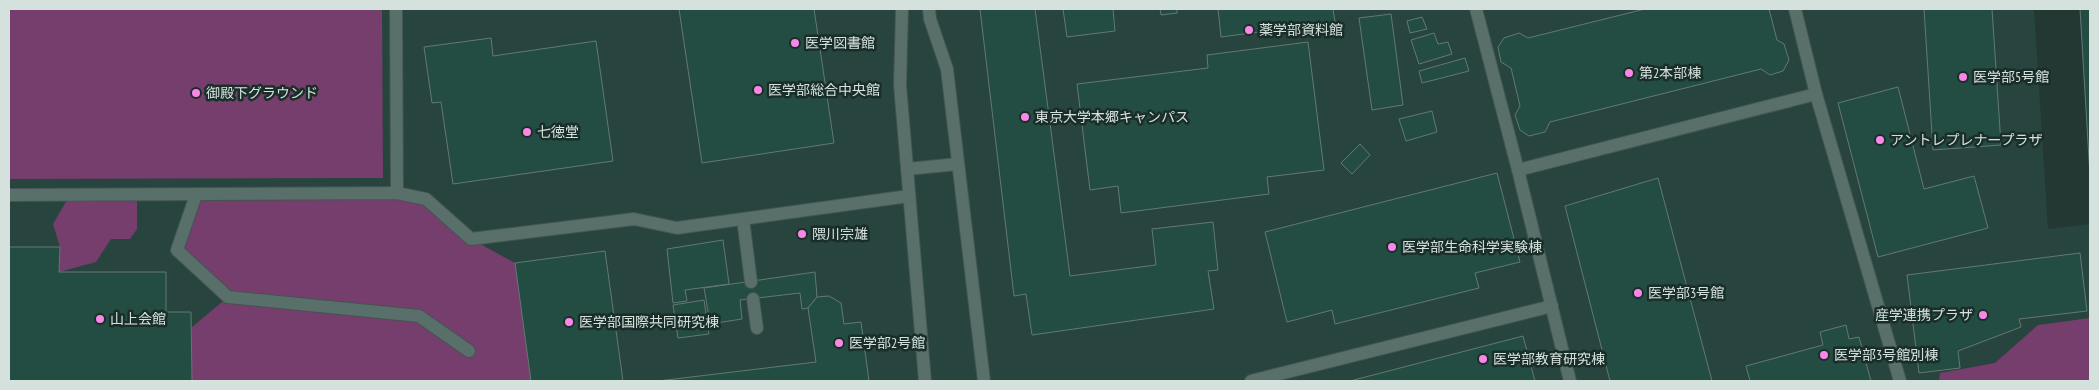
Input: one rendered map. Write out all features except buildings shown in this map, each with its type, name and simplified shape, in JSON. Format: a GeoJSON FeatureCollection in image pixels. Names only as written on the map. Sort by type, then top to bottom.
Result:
{"type":"FeatureCollection","features":[{"type":"Feature","properties":{"kind":"lane"},"geometry":{"type":"LineString","coordinates":[[396,9],[397,193]]}},
{"type":"Feature","properties":{"kind":"lane"},"geometry":{"type":"LineString","coordinates":[[902,9],[900,85],[925,381]]}},
{"type":"Feature","properties":{"kind":"lane"},"geometry":{"type":"LineString","coordinates":[[929,9],[930,19],[947,69],[984,381]]}},
{"type":"Feature","properties":{"kind":"lane"},"geometry":{"type":"LineString","coordinates":[[1476,9],[1570,381]]}},
{"type":"Feature","properties":{"kind":"lane"},"geometry":{"type":"LineString","coordinates":[[1795,9],[1816,94],[1900,381]]}},
{"type":"Feature","properties":{"kind":"lane"},"geometry":{"type":"LineString","coordinates":[[1518,170],[1816,94]]}},
{"type":"Feature","properties":{"kind":"lane"},"geometry":{"type":"LineString","coordinates":[[907,169],[958,164]]}},
{"type":"Feature","properties":{"kind":"lane"},"geometry":{"type":"LineString","coordinates":[[9,195],[196,196],[397,193],[426,199],[471,239],[634,219],[677,228],[909,196]]}},
{"type":"Feature","properties":{"kind":"lane"},"geometry":{"type":"LineString","coordinates":[[196,196],[177,250],[228,297],[419,316],[469,351]]}},
{"type":"Feature","properties":{"kind":"lane"},"geometry":{"type":"LineString","coordinates":[[743,219],[751,282]]}},
{"type":"Feature","properties":{"kind":"lane"},"geometry":{"type":"LineString","coordinates":[[753,299],[757,328]]}},
{"type":"Feature","properties":{"kind":"lane"},"geometry":{"type":"LineString","coordinates":[[1251,381],[1552,306]]}},
{"type":"Feature","properties":{"kind":"shaded area","name":"東京大学本郷キャンパス"},"geometry":{"type":"Polygon","coordinates":[[[9,9],[2034,9],[2048,229],[2090,224],[2090,381],[9,381],[9,9]]]}},
{"type":"Feature","properties":{"kind":"shaded area","name":"御殿下グラウンド"},"geometry":{"type":"Polygon","coordinates":[[[9,9],[382,9],[383,178],[9,179],[9,9]]]}},
{"type":"Feature","properties":{"kind":"shaded area"},"geometry":{"type":"Polygon","coordinates":[[[137,195],[137,229],[130,239],[111,239],[96,262],[59,272],[60,247],[53,224],[67,200],[137,195]]]}},
{"type":"Feature","properties":{"kind":"shaded area"},"geometry":{"type":"Polygon","coordinates":[[[196,195],[426,199],[471,239],[515,263],[531,381],[192,381],[192,327],[228,297],[177,250],[196,195]]]}},
{"type":"Feature","properties":{"kind":"shaded area"},"geometry":{"type":"Polygon","coordinates":[[[2090,318],[2090,381],[1939,381],[1940,373],[1995,363],[2038,325],[2090,318]]]}},
{"type":"Feature","properties":{"kind":"place","name":"薬学部資料館"},"geometry":{"type":"Point","coordinates":[1249,30]}},
{"type":"Feature","properties":{"kind":"place","name":"医学図書館"},"geometry":{"type":"Point","coordinates":[795,43]}},
{"type":"Feature","properties":{"kind":"place","name":"第2本部棟"},"geometry":{"type":"Point","coordinates":[1629,73]}},
{"type":"Feature","properties":{"kind":"place","name":"医学部5号館"},"geometry":{"type":"Point","coordinates":[1963,77]}},
{"type":"Feature","properties":{"kind":"place","name":"医学部総合中央館"},"geometry":{"type":"Point","coordinates":[758,90]}},
{"type":"Feature","properties":{"kind":"place","name":"御殿下グラウンド"},"geometry":{"type":"Point","coordinates":[196,93]}},
{"type":"Feature","properties":{"kind":"place","name":"東京大学本郷キャンパス"},"geometry":{"type":"Point","coordinates":[1025,117]}},
{"type":"Feature","properties":{"kind":"place","name":"七徳堂"},"geometry":{"type":"Point","coordinates":[527,132]}},
{"type":"Feature","properties":{"kind":"place","name":"アントレプレナープラザ"},"geometry":{"type":"Point","coordinates":[1880,140]}},
{"type":"Feature","properties":{"kind":"place","name":"隈川宗雄"},"geometry":{"type":"Point","coordinates":[802,234]}},
{"type":"Feature","properties":{"kind":"place","name":"医学部生命科学実験棟"},"geometry":{"type":"Point","coordinates":[1392,247]}},
{"type":"Feature","properties":{"kind":"place","name":"医学部3号館"},"geometry":{"type":"Point","coordinates":[1638,293]}},
{"type":"Feature","properties":{"kind":"place","name":"産学連携プラザ"},"geometry":{"type":"Point","coordinates":[1983,315]}},
{"type":"Feature","properties":{"kind":"place","name":"山上会館"},"geometry":{"type":"Point","coordinates":[100,319]}},
{"type":"Feature","properties":{"kind":"place","name":"医学部国際共同研究棟"},"geometry":{"type":"Point","coordinates":[569,322]}},
{"type":"Feature","properties":{"kind":"place","name":"医学部2号館"},"geometry":{"type":"Point","coordinates":[839,343]}},
{"type":"Feature","properties":{"kind":"place","name":"医学部3号館別棟"},"geometry":{"type":"Point","coordinates":[1824,355]}},
{"type":"Feature","properties":{"kind":"place","name":"医学部教育研究棟"},"geometry":{"type":"Point","coordinates":[1483,359]}}]}
